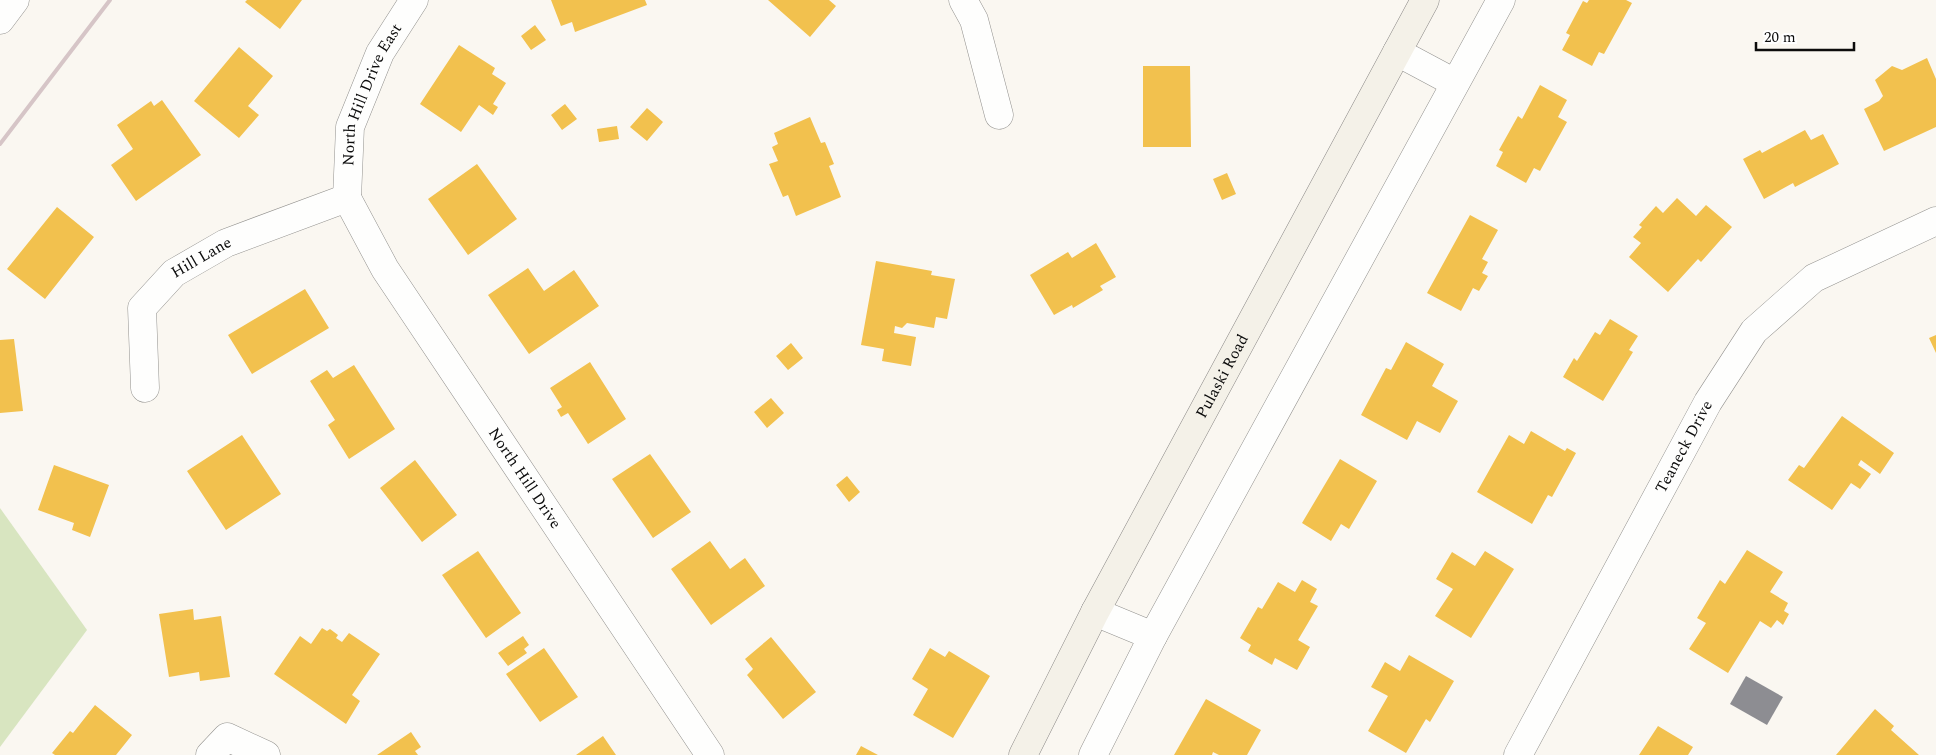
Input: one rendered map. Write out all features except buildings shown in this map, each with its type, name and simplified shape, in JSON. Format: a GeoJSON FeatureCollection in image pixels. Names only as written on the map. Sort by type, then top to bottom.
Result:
{"type":"FeatureCollection","features":[{"type":"Feature","properties":{"kind":"main road","name":"Pulaski Road"},"geometry":{"type":"LineString","coordinates":[[1023,755],[1095,612],[1425,0]]}},
{"type":"Feature","properties":{"kind":"street"},"geometry":{"type":"LineString","coordinates":[[0,20],[15,0]]}},
{"type":"Feature","properties":{"kind":"street","name":"North Hill Drive East"},"geometry":{"type":"LineString","coordinates":[[347,198],[350,127],[380,53],[414,0]]}},
{"type":"Feature","properties":{"kind":"street"},"geometry":{"type":"LineString","coordinates":[[963,0],[974,20],[999,115]]}},
{"type":"Feature","properties":{"kind":"street"},"geometry":{"type":"LineString","coordinates":[[1093,755],[1152,636],[1501,0]]}},
{"type":"Feature","properties":{"kind":"street"},"geometry":{"type":"LineString","coordinates":[[1397,52],[1455,83]]}},
{"type":"Feature","properties":{"kind":"street","name":"Hill Lane"},"geometry":{"type":"LineString","coordinates":[[145,388],[142,308],[174,273],[226,243],[347,198]]}},
{"type":"Feature","properties":{"kind":"street","name":"North Hill Drive"},"geometry":{"type":"LineString","coordinates":[[347,198],[385,270],[710,755]]}},
{"type":"Feature","properties":{"kind":"street","name":"Teaneck Drive"},"geometry":{"type":"LineString","coordinates":[[1518,755],[1708,402],[1754,331],[1814,278],[1936,221]]}},
{"type":"Feature","properties":{"kind":"street"},"geometry":{"type":"LineString","coordinates":[[1095,612],[1152,636]]}},
{"type":"Feature","properties":{"kind":"street"},"geometry":{"type":"LineString","coordinates":[[210,755],[227,737],[266,755]]}},
{"type":"Feature","properties":{"kind":"green space"},"geometry":{"type":"Polygon","coordinates":[[[0,508],[87,630],[0,747],[0,508]]]}},
{"type":"Feature","properties":{"kind":"railway"},"geometry":{"type":"LineString","coordinates":[[0,144],[110,0]]}}]}
